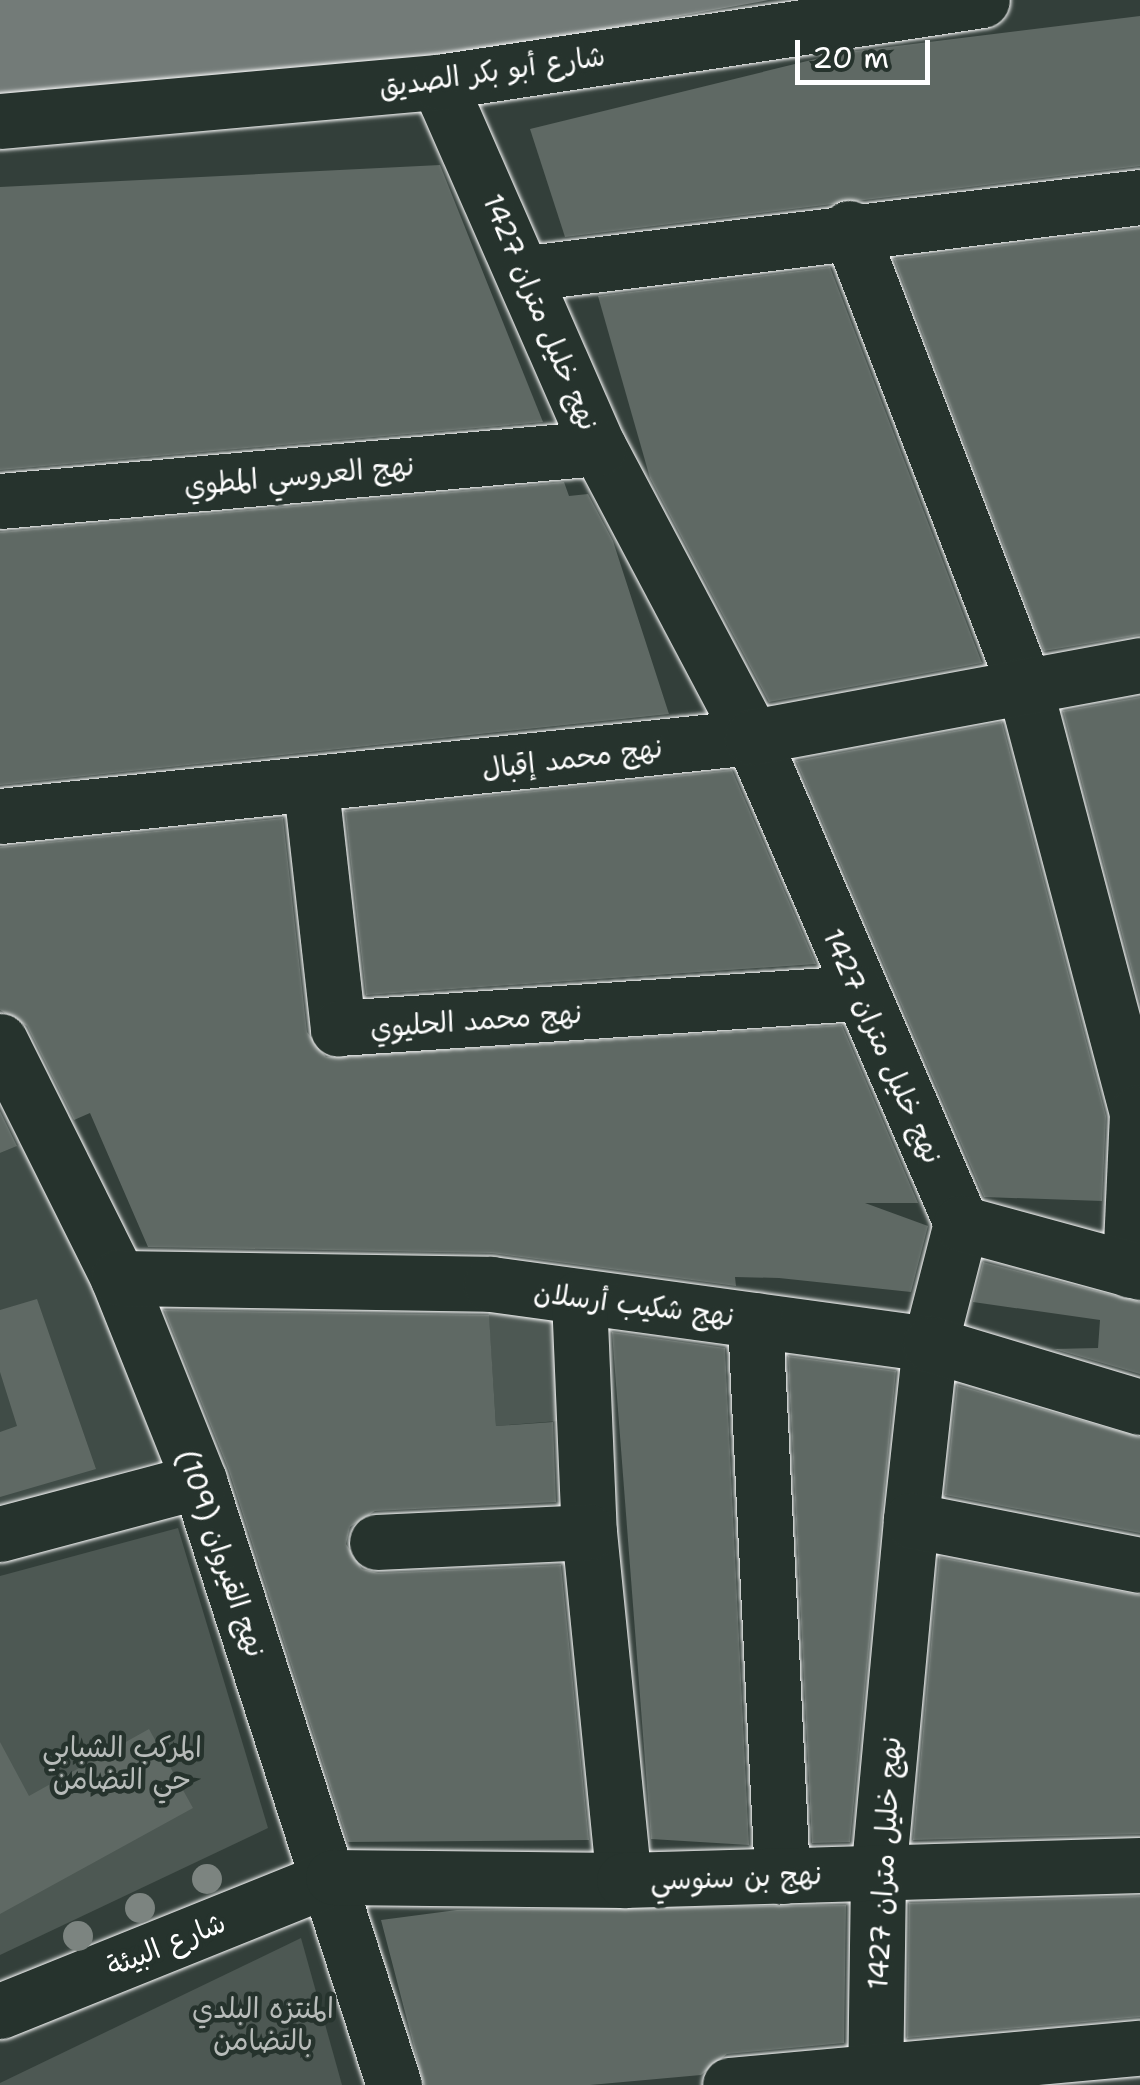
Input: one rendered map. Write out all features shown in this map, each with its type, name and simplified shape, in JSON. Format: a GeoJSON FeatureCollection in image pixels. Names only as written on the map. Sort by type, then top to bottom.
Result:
{"type":"FeatureCollection","features":[{"type":"Feature","properties":{"kind":"street","name":"شارع أبو بكر الصديق"},"geometry":{"type":"LineString","coordinates":[[0,121],[438,82],[892,6],[982,0]]}},
{"type":"Feature","properties":{"kind":"street","name":"نهج خليل متران 1427"},"geometry":{"type":"LineString","coordinates":[[438,82],[528,273],[598,448],[752,737],[858,992],[961,1223],[930,1344],[911,1520],[878,1874],[875,2076]]}},
{"type":"Feature","properties":{"kind":"street"},"geometry":{"type":"LineString","coordinates":[[528,273],[849,228],[1140,197]]}},
{"type":"Feature","properties":{"kind":"street"},"geometry":{"type":"LineString","coordinates":[[849,228],[1024,685],[1138,1113],[1135,1271],[961,1223]]}},
{"type":"Feature","properties":{"kind":"street","name":"نهج العروسي المطوي"},"geometry":{"type":"LineString","coordinates":[[0,501],[598,448]]}},
{"type":"Feature","properties":{"kind":"street","name":"نهج محمد إقبال"},"geometry":{"type":"LineString","coordinates":[[0,816],[312,788],[752,737],[1140,665]]}},
{"type":"Feature","properties":{"kind":"street","name":"نهج محمد الحليوي"},"geometry":{"type":"LineString","coordinates":[[312,788],[338,1028],[858,992]]}},
{"type":"Feature","properties":{"kind":"street","name":"نهج القيروان (109)"},"geometry":{"type":"LineString","coordinates":[[0,1041],[118,1278],[198,1481],[333,1878],[394,2085]]}},
{"type":"Feature","properties":{"kind":"street","name":"نهج شكيب أرسلان"},"geometry":{"type":"LineString","coordinates":[[118,1278],[364,1276],[755,1320],[930,1344],[1140,1407]]}},
{"type":"Feature","properties":{"kind":"street"},"geometry":{"type":"LineString","coordinates":[[579,1298],[589,1532],[624,1880]]}},
{"type":"Feature","properties":{"kind":"street"},"geometry":{"type":"LineString","coordinates":[[755,1320],[782,1876]]}},
{"type":"Feature","properties":{"kind":"street"},"geometry":{"type":"LineString","coordinates":[[0,1534],[198,1481]]}},
{"type":"Feature","properties":{"kind":"street"},"geometry":{"type":"LineString","coordinates":[[911,1520],[1140,1565]]}},
{"type":"Feature","properties":{"kind":"street"},"geometry":{"type":"LineString","coordinates":[[377,1542],[589,1532]]}},
{"type":"Feature","properties":{"kind":"street","name":"نهج بن سنوسي"},"geometry":{"type":"LineString","coordinates":[[333,1878],[624,1880],[1140,1865]]}},
{"type":"Feature","properties":{"kind":"street","name":"شارع البيئة"},"geometry":{"type":"LineString","coordinates":[[0,2011],[333,1878]]}},
{"type":"Feature","properties":{"kind":"street"},"geometry":{"type":"LineString","coordinates":[[730,2085],[875,2076],[1140,2048]]}},
{"type":"Feature","properties":{"kind":"shaded area"},"geometry":{"type":"Polygon","coordinates":[[[0,0],[769,0],[434,60],[0,94],[0,0]]]}},
{"type":"Feature","properties":{"kind":"shaded area"},"geometry":{"type":"Polygon","coordinates":[[[35,1138],[160,1459],[0,1512],[0,1153],[35,1138]]]}},
{"type":"Feature","properties":{"kind":"green space"},"geometry":{"type":"Polygon","coordinates":[[[487,1290],[565,1301],[571,1420],[496,1426],[487,1290]]]}},
{"type":"Feature","properties":{"kind":"green space","name":"المركب الشبابي حي التضامن"},"geometry":{"type":"Polygon","coordinates":[[[178,1528],[268,1828],[0,1955],[0,1576],[178,1528]]]}},
{"type":"Feature","properties":{"kind":"green space","name":"المنتزه البلدي بالتضامن"},"geometry":{"type":"Polygon","coordinates":[[[301,1938],[342,2085],[0,2085],[0,2083],[301,1938]]]}},
{"type":"Feature","properties":{"kind":"building"},"geometry":{"type":"Polygon","coordinates":[[[1140,16],[1140,166],[565,237],[530,129],[840,53],[1140,16]]]}},
{"type":"Feature","properties":{"kind":"building"},"geometry":{"type":"Polygon","coordinates":[[[440,165],[543,422],[0,470],[0,187],[440,165]]]}},
{"type":"Feature","properties":{"kind":"building"},"geometry":{"type":"Polygon","coordinates":[[[1140,228],[1140,635],[1044,651],[894,259],[1140,228]]]}},
{"type":"Feature","properties":{"kind":"building"},"geometry":{"type":"Polygon","coordinates":[[[830,267],[982,663],[769,702],[650,478],[598,296],[830,267]]]}},
{"type":"Feature","properties":{"kind":"building"},"geometry":{"type":"Polygon","coordinates":[[[564,482],[569,496],[588,494],[613,541],[669,714],[0,785],[0,532],[564,482]]]}},
{"type":"Feature","properties":{"kind":"building"},"geometry":{"type":"Polygon","coordinates":[[[1140,697],[1140,1002],[1063,711],[1140,697]]]}},
{"type":"Feature","properties":{"kind":"building"},"geometry":{"type":"Polygon","coordinates":[[[1002,722],[1106,1116],[1102,1201],[984,1197],[796,761],[1002,722]]]}},
{"type":"Feature","properties":{"kind":"building"},"geometry":{"type":"Polygon","coordinates":[[[732,770],[816,964],[366,995],[345,811],[732,770]]]}},
{"type":"Feature","properties":{"kind":"building"},"geometry":{"type":"Polygon","coordinates":[[[283,818],[307,1032],[326,1057],[842,1025],[918,1203],[865,1203],[928,1226],[911,1292],[779,1278],[735,1277],[736,1286],[492,1253],[148,1247],[90,1113],[74,1120],[27,1026],[0,1010],[0,847],[283,818]]]}},
{"type":"Feature","properties":{"kind":"building"},"geometry":{"type":"Polygon","coordinates":[[[0,1111],[17,1146],[0,1153],[0,1111]]]}},
{"type":"Feature","properties":{"kind":"building"},"geometry":{"type":"Polygon","coordinates":[[[983,1262],[1140,1302],[1140,1374],[1054,1349],[1098,1348],[1100,1320],[973,1302],[983,1262]]]}},
{"type":"Feature","properties":{"kind":"building"},"geometry":{"type":"Polygon","coordinates":[[[37,1299],[96,1469],[0,1497],[0,1432],[17,1426],[0,1372],[0,1310],[37,1299]]]}},
{"type":"Feature","properties":{"kind":"building"},"geometry":{"type":"Polygon","coordinates":[[[164,1310],[489,1315],[496,1426],[553,1422],[556,1502],[375,1511],[350,1527],[346,1544],[362,1569],[378,1573],[561,1565],[589,1840],[348,1842],[229,1471],[164,1310]]]}},
{"type":"Feature","properties":{"kind":"building"},"geometry":{"type":"Polygon","coordinates":[[[612,1332],[725,1348],[749,1845],[651,1839],[612,1332]]]}},
{"type":"Feature","properties":{"kind":"building"},"geometry":{"type":"Polygon","coordinates":[[[788,1356],[896,1371],[850,1842],[812,1843],[788,1356]]]}},
{"type":"Feature","properties":{"kind":"building"},"geometry":{"type":"Polygon","coordinates":[[[957,1385],[1140,1437],[1140,1533],[945,1495],[957,1385]]]}},
{"type":"Feature","properties":{"kind":"building"},"geometry":{"type":"Polygon","coordinates":[[[939,1557],[1140,1595],[1140,1834],[913,1840],[939,1557]]]}},
{"type":"Feature","properties":{"kind":"building"},"geometry":{"type":"Polygon","coordinates":[[[149,1729],[193,1808],[0,1914],[0,1742],[29,1796],[149,1729]]]}},
{"type":"Feature","properties":{"kind":"building"},"geometry":{"type":"Polygon","coordinates":[[[1140,1896],[1140,2017],[907,2038],[909,1903],[1140,1896]]]}},
{"type":"Feature","properties":{"kind":"building"},"geometry":{"type":"Polygon","coordinates":[[[846,1905],[844,2043],[727,2054],[701,2075],[590,2085],[424,2085],[381,1920],[457,1910],[846,1905]]]}}]}
